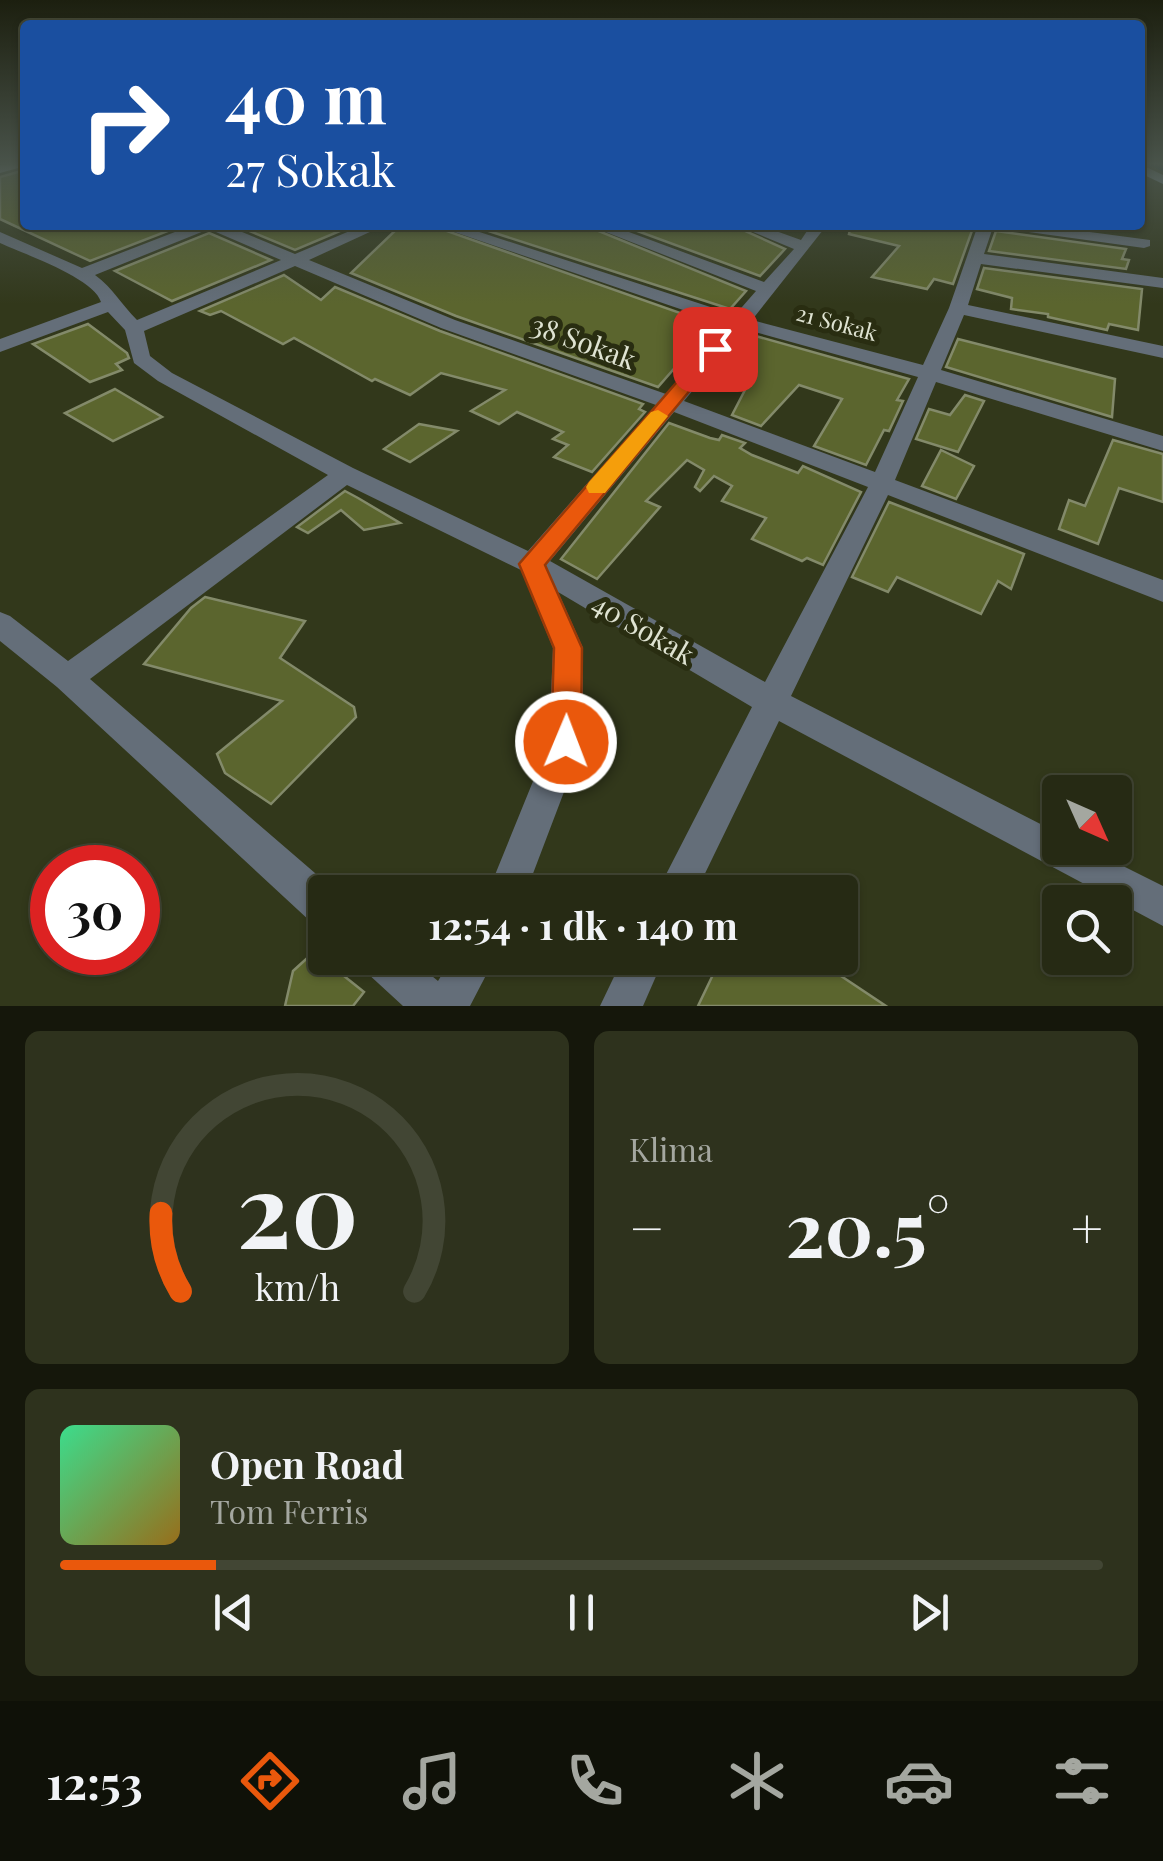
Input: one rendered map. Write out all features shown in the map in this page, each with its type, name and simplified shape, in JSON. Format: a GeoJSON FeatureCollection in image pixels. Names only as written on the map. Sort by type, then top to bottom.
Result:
{"type":"FeatureCollection","features":[{"type":"Feature","properties":{"kind":"street"},"geometry":{"type":"LineString","coordinates":[[82,274],[197,230]]}},
{"type":"Feature","properties":{"kind":"street","name":"38 Sokak"},"geometry":{"type":"LineString","coordinates":[[222,230],[448,324],[670,403],[1163,591]]}},
{"type":"Feature","properties":{"kind":"street"},"geometry":{"type":"LineString","coordinates":[[134,328],[364,230]]}},
{"type":"Feature","properties":{"kind":"street","name":"21 Sokak"},"geometry":{"type":"LineString","coordinates":[[457,230],[738,322],[928,373],[1163,444]]}},
{"type":"Feature","properties":{"kind":"street"},"geometry":{"type":"LineString","coordinates":[[609,230],[766,289]]}},
{"type":"Feature","properties":{"kind":"street"},"geometry":{"type":"LineString","coordinates":[[758,230],[804,247]]}},
{"type":"Feature","properties":{"kind":"street"},"geometry":{"type":"LineString","coordinates":[[514,875],[566,742],[568,648],[532,564],[815,230]]}},
{"type":"Feature","properties":{"kind":"street"},"geometry":{"type":"LineString","coordinates":[[684,875],[882,483],[958,308],[985,230]]}},
{"type":"Feature","properties":{"kind":"street"},"geometry":{"type":"LineString","coordinates":[[1032,230],[1149,248],[1129,230]]}},
{"type":"Feature","properties":{"kind":"street","name":"40 Sokak"},"geometry":{"type":"LineString","coordinates":[[0,237],[82,274],[107,292],[112,305],[134,328],[141,358],[165,377],[346,474],[532,564],[770,702],[1163,907]]}},
{"type":"Feature","properties":{"kind":"street"},"geometry":{"type":"LineString","coordinates":[[977,258],[1163,283]]}},
{"type":"Feature","properties":{"kind":"street"},"geometry":{"type":"LineString","coordinates":[[0,346],[112,305]]}},
{"type":"Feature","properties":{"kind":"street"},"geometry":{"type":"LineString","coordinates":[[958,308],[1163,352]]}},
{"type":"Feature","properties":{"kind":"street"},"geometry":{"type":"LineString","coordinates":[[0,324],[24,336]]}},
{"type":"Feature","properties":{"kind":"street"},"geometry":{"type":"LineString","coordinates":[[68,678],[346,474]]}},
{"type":"Feature","properties":{"kind":"street"},"geometry":{"type":"LineString","coordinates":[[0,624],[68,678],[308,893]]}},
{"type":"Feature","properties":{"kind":"street"},"geometry":{"type":"LineString","coordinates":[[399,975],[434,1006]]}},
{"type":"Feature","properties":{"kind":"street"},"geometry":{"type":"LineString","coordinates":[[448,1006],[465,975]]}},
{"type":"Feature","properties":{"kind":"street"},"geometry":{"type":"LineString","coordinates":[[620,1006],[636,975]]}},
{"type":"Feature","properties":{"kind":"building"},"geometry":{"type":"Polygon","coordinates":[[[0,210],[20,210],[20,228],[0,219],[0,210]]]}},
{"type":"Feature","properties":{"kind":"building"},"geometry":{"type":"Polygon","coordinates":[[[24,230],[170,230],[90,261],[24,230]]]}},
{"type":"Feature","properties":{"kind":"building"},"geometry":{"type":"Polygon","coordinates":[[[247,230],[342,230],[295,250],[247,230]]]}},
{"type":"Feature","properties":{"kind":"building"},"geometry":{"type":"Polygon","coordinates":[[[396,230],[444,230],[720,327],[686,365],[679,363],[658,387],[456,316],[351,273],[396,230]]]}},
{"type":"Feature","properties":{"kind":"building"},"geometry":{"type":"Polygon","coordinates":[[[485,230],[596,230],[746,291],[730,309],[485,230]]]}},
{"type":"Feature","properties":{"kind":"building"},"geometry":{"type":"Polygon","coordinates":[[[635,230],[743,230],[785,249],[760,276],[635,230]]]}},
{"type":"Feature","properties":{"kind":"building"},"geometry":{"type":"Polygon","coordinates":[[[850,230],[972,230],[953,284],[934,279],[927,289],[872,277],[899,246],[849,234],[850,230]]]}},
{"type":"Feature","properties":{"kind":"building"},"geometry":{"type":"Polygon","coordinates":[[[996,231],[1126,249],[1122,259],[1129,260],[1126,269],[989,251],[996,231]]]}},
{"type":"Feature","properties":{"kind":"building"},"geometry":{"type":"Polygon","coordinates":[[[209,233],[271,260],[172,301],[115,271],[209,233]]]}},
{"type":"Feature","properties":{"kind":"building"},"geometry":{"type":"Polygon","coordinates":[[[984,268],[1142,289],[1138,330],[1109,324],[1107,330],[1048,314],[1011,309],[1012,298],[977,289],[984,268]]]}},
{"type":"Feature","properties":{"kind":"building"},"geometry":{"type":"Polygon","coordinates":[[[284,275],[321,300],[335,287],[440,331],[643,404],[639,409],[645,412],[592,472],[554,457],[568,445],[553,439],[563,432],[517,412],[499,424],[471,411],[505,390],[441,373],[410,395],[372,381],[294,338],[283,344],[221,311],[210,315],[200,311],[284,275]]]}},
{"type":"Feature","properties":{"kind":"building"},"geometry":{"type":"Polygon","coordinates":[[[88,324],[127,353],[129,358],[116,364],[122,370],[90,382],[33,344],[88,324]]]}},
{"type":"Feature","properties":{"kind":"building"},"geometry":{"type":"Polygon","coordinates":[[[745,333],[909,379],[897,400],[903,401],[889,431],[884,430],[866,465],[814,446],[842,399],[799,385],[761,426],[732,415],[746,388],[711,375],[745,333]]]}},
{"type":"Feature","properties":{"kind":"building"},"geometry":{"type":"Polygon","coordinates":[[[958,339],[1115,379],[1112,417],[946,367],[958,339]]]}},
{"type":"Feature","properties":{"kind":"building"},"geometry":{"type":"Polygon","coordinates":[[[115,389],[162,417],[113,441],[65,413],[115,389]]]}},
{"type":"Feature","properties":{"kind":"building"},"geometry":{"type":"Polygon","coordinates":[[[965,395],[984,401],[958,452],[916,439],[929,409],[950,415],[965,395]]]}},
{"type":"Feature","properties":{"kind":"building"},"geometry":{"type":"Polygon","coordinates":[[[669,423],[710,438],[719,440],[722,435],[745,443],[740,448],[752,455],[798,473],[803,466],[861,492],[823,565],[807,558],[802,561],[752,539],[766,518],[722,501],[732,486],[714,476],[700,491],[695,487],[704,470],[687,460],[646,501],[660,507],[597,579],[561,559],[669,423]]]}},
{"type":"Feature","properties":{"kind":"building"},"geometry":{"type":"Polygon","coordinates":[[[419,424],[457,431],[410,462],[384,449],[419,424]]]}},
{"type":"Feature","properties":{"kind":"building"},"geometry":{"type":"Polygon","coordinates":[[[1113,440],[1163,454],[1163,502],[1119,488],[1098,544],[1059,529],[1069,500],[1085,506],[1113,440]]]}},
{"type":"Feature","properties":{"kind":"building"},"geometry":{"type":"Polygon","coordinates":[[[941,450],[974,466],[956,499],[922,486],[941,450]]]}},
{"type":"Feature","properties":{"kind":"building"},"geometry":{"type":"Polygon","coordinates":[[[345,491],[400,523],[364,530],[341,510],[308,533],[297,527],[345,491]]]}},
{"type":"Feature","properties":{"kind":"building"},"geometry":{"type":"Polygon","coordinates":[[[889,502],[1024,554],[1011,589],[998,581],[981,614],[897,577],[888,592],[852,577],[889,502]]]}},
{"type":"Feature","properties":{"kind":"building"},"geometry":{"type":"Polygon","coordinates":[[[205,597],[305,621],[280,658],[354,707],[356,717],[271,804],[225,773],[217,754],[282,701],[144,664],[205,597]]]}},
{"type":"Feature","properties":{"kind":"building"},"geometry":{"type":"Polygon","coordinates":[[[308,957],[308,975],[343,975],[364,992],[353,1006],[285,1006],[293,971],[308,957]]]}},
{"type":"Feature","properties":{"kind":"building"},"geometry":{"type":"Polygon","coordinates":[[[713,975],[840,975],[886,1006],[698,1006],[713,975]]]}},
{"type":"Feature","properties":{"kind":"slow traffic"},"geometry":{"type":"LineString","coordinates":[[597,487],[658,416]]}},
{"type":"Feature","properties":{"kind":"route"},"geometry":{"type":"LineString","coordinates":[[566,742],[568,648],[532,564],[715,349]]}}]}
